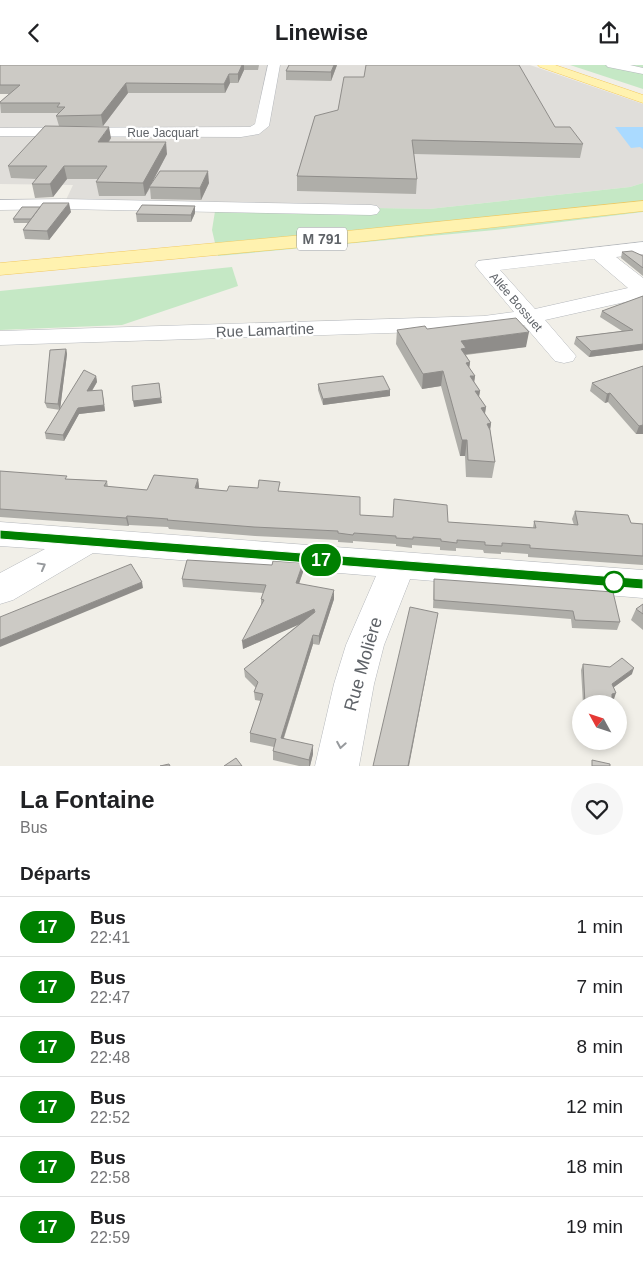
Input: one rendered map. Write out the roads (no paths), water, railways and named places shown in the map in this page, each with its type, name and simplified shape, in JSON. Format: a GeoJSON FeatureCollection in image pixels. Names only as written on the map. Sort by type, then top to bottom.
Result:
{"type":"FeatureCollection","features":[{"type":"Feature","properties":{"kind":"main road"},"geometry":{"type":"LineString","coordinates":[[544,65],[643,99]]}},
{"type":"Feature","properties":{"kind":"main road"},"geometry":{"type":"LineString","coordinates":[[558,65],[643,94]]}},
{"type":"Feature","properties":{"kind":"main road","name":"M 791"},"geometry":{"type":"LineString","coordinates":[[0,260],[555,208],[643,197]]}},
{"type":"Feature","properties":{"kind":"main road","name":"M 791"},"geometry":{"type":"LineString","coordinates":[[0,269],[347,237],[643,206]]}},
{"type":"Feature","properties":{"kind":"street","name":"Rue Jacquart"},"geometry":{"type":"LineString","coordinates":[[0,133],[241,133],[254,131],[262,126],[274,65]]}},
{"type":"Feature","properties":{"kind":"street"},"geometry":{"type":"LineString","coordinates":[[612,65],[643,70]]}},
{"type":"Feature","properties":{"kind":"street"},"geometry":{"type":"LineString","coordinates":[[621,65],[643,70]]}},
{"type":"Feature","properties":{"kind":"street"},"geometry":{"type":"LineString","coordinates":[[0,205],[62,204],[371,210]]}},
{"type":"Feature","properties":{"kind":"street","name":"Allée Bossuet"},"geometry":{"type":"LineString","coordinates":[[564,356],[485,265],[643,247]]}},
{"type":"Feature","properties":{"kind":"street"},"geometry":{"type":"LineString","coordinates":[[597,252],[643,290]]}},
{"type":"Feature","properties":{"kind":"street","name":"Rue Lamartine"},"geometry":{"type":"LineString","coordinates":[[0,338],[484,323],[530,317],[643,290]]}},
{"type":"Feature","properties":{"kind":"street"},"geometry":{"type":"LineString","coordinates":[[0,535],[643,584]]}},
{"type":"Feature","properties":{"kind":"street"},"geometry":{"type":"LineString","coordinates":[[0,590],[88,541]]}},
{"type":"Feature","properties":{"kind":"street","name":"Rue Molière"},"geometry":{"type":"LineString","coordinates":[[338,766],[354,684],[365,645],[398,566]]}},
{"type":"Feature","properties":{"kind":"water"},"geometry":{"type":"Polygon","coordinates":[[[615,127],[643,127],[643,149],[640,147],[631,148],[615,127]]]}}]}
